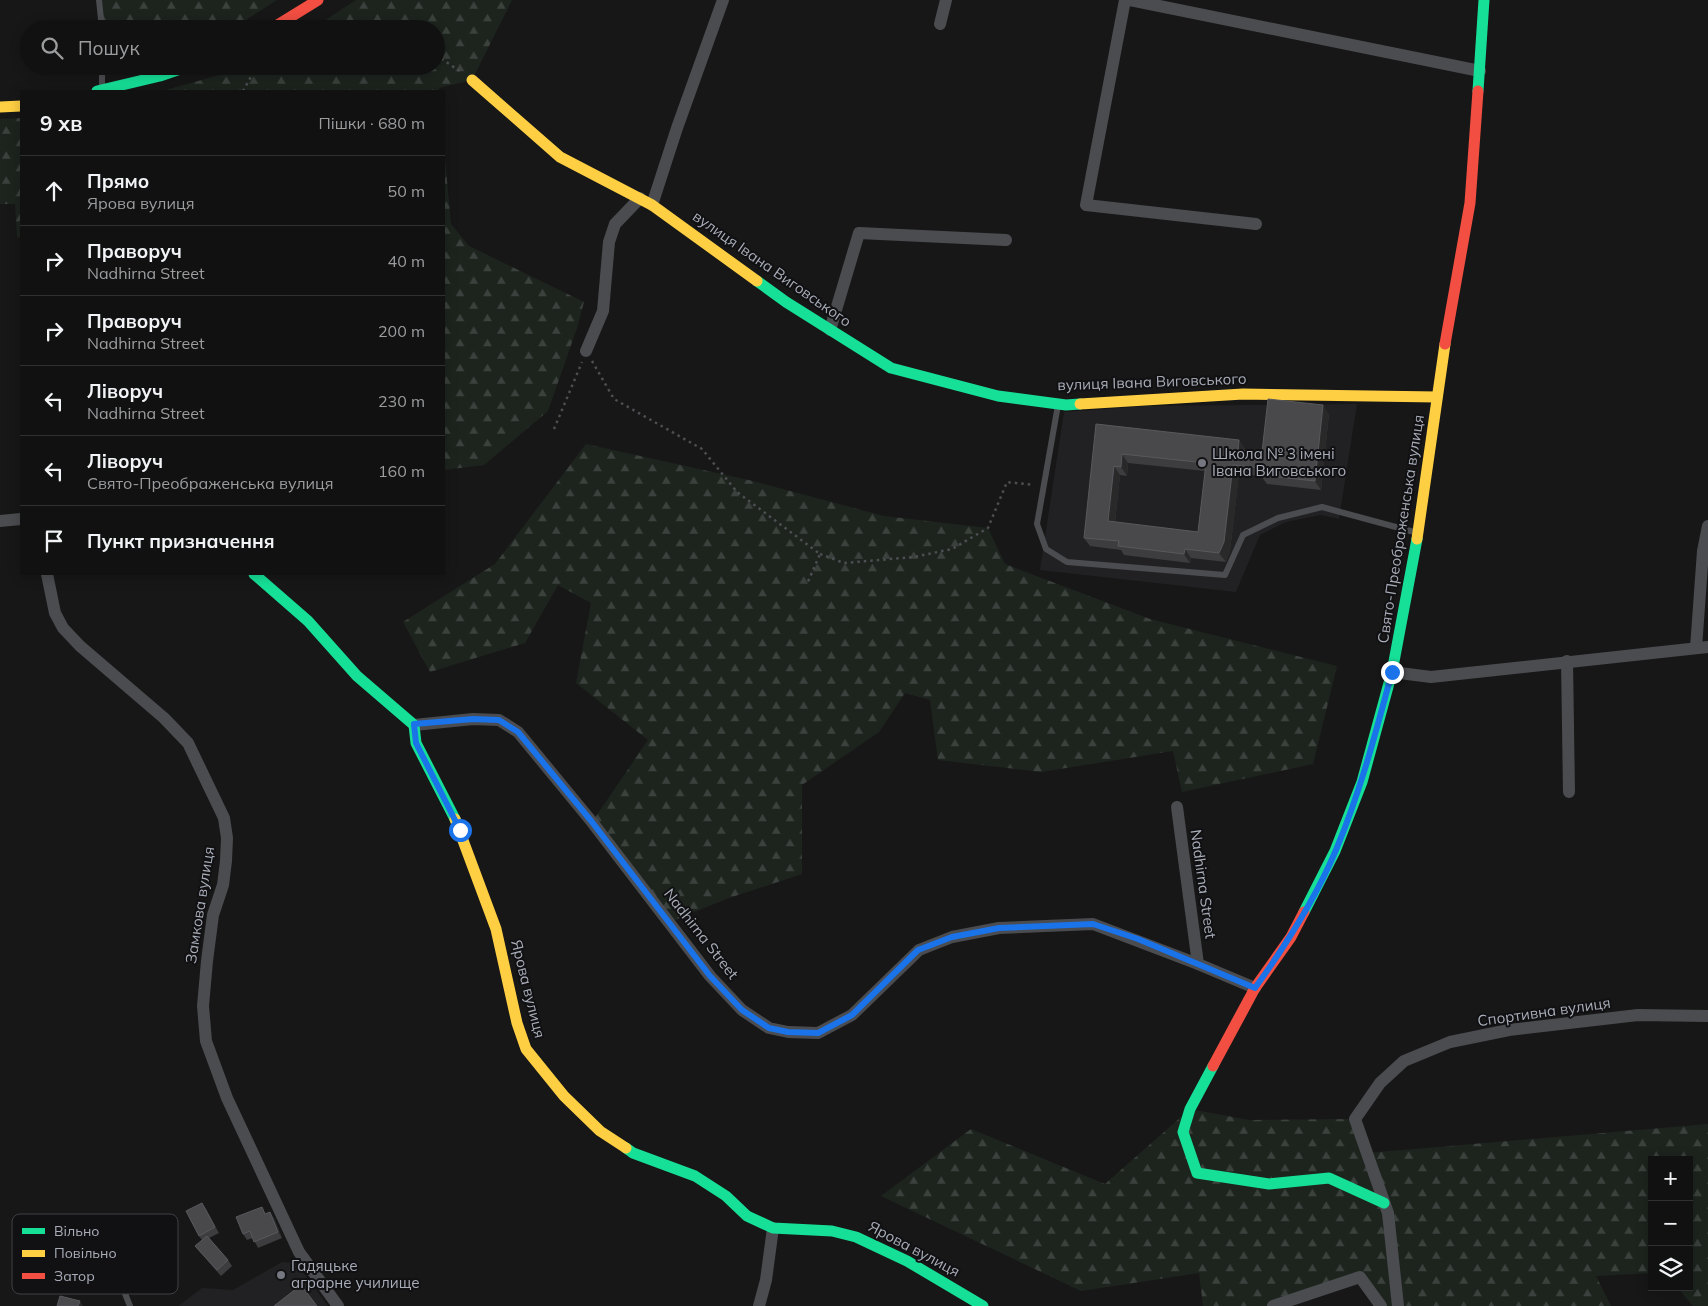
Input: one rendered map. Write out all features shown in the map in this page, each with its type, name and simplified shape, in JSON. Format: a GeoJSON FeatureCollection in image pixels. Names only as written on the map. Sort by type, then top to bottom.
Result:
{"type":"FeatureCollection","features":[{"type":"Feature","properties":{"kind":"street"},"geometry":{"type":"LineString","coordinates":[[286,20],[318,0]]}},
{"type":"Feature","properties":{"kind":"street"},"geometry":{"type":"LineString","coordinates":[[652,205],[676,128],[723,0]]}},
{"type":"Feature","properties":{"kind":"street"},"geometry":{"type":"LineString","coordinates":[[940,24],[946,0]]}},
{"type":"Feature","properties":{"kind":"street"},"geometry":{"type":"LineString","coordinates":[[1125,0],[1086,205],[1256,224]]}},
{"type":"Feature","properties":{"kind":"street"},"geometry":{"type":"LineString","coordinates":[[1130,0],[1480,71]]}},
{"type":"Feature","properties":{"kind":"street","name":"Свято-Преображенська вулиця"},"geometry":{"type":"LineString","coordinates":[[1384,1202],[1329,1178],[1269,1184],[1196,1173],[1183,1132],[1190,1109],[1255,988],[1291,937],[1335,851],[1362,782],[1392,672],[1418,533],[1437,397],[1470,203],[1484,0]]}},
{"type":"Feature","properties":{"kind":"street"},"geometry":{"type":"LineString","coordinates":[[103,90],[163,75]]}},
{"type":"Feature","properties":{"kind":"street","name":"вулиця Івана Виговського"},"geometry":{"type":"LineString","coordinates":[[472,80],[560,157],[652,205],[786,302],[891,368],[998,396],[1058,404],[1243,394],[1437,397]]}},
{"type":"Feature","properties":{"kind":"street"},"geometry":{"type":"LineString","coordinates":[[0,107],[20,106]]}},
{"type":"Feature","properties":{"kind":"street"},"geometry":{"type":"LineString","coordinates":[[586,351],[602,311],[609,242],[615,224],[640,198]]}},
{"type":"Feature","properties":{"kind":"street"},"geometry":{"type":"LineString","coordinates":[[830,330],[858,233],[1006,240]]}},
{"type":"Feature","properties":{"kind":"street"},"geometry":{"type":"LineString","coordinates":[[0,521],[20,520]]}},
{"type":"Feature","properties":{"kind":"street"},"geometry":{"type":"LineString","coordinates":[[1392,672],[1431,677],[1702,648],[1703,551],[1708,526]]}},
{"type":"Feature","properties":{"kind":"street","name":"Замкова вулиця"},"geometry":{"type":"LineString","coordinates":[[46,575],[55,613],[63,628],[80,646],[164,718],[188,744],[224,818],[227,838],[226,861],[223,885],[213,914],[203,1006],[206,1041],[227,1098],[299,1252],[338,1306]]}},
{"type":"Feature","properties":{"kind":"street"},"geometry":{"type":"LineString","coordinates":[[255,575],[308,621],[356,676],[414,724]]}},
{"type":"Feature","properties":{"kind":"street"},"geometry":{"type":"LineString","coordinates":[[1567,662],[1569,792]]}},
{"type":"Feature","properties":{"kind":"street","name":"Nadhirna Street"},"geometry":{"type":"LineString","coordinates":[[414,724],[473,719],[499,720],[518,732],[571,794],[710,976],[742,1010],[769,1028],[788,1032],[818,1033],[852,1015],[918,950],[952,937],[999,928],[1093,924],[1255,988]]}},
{"type":"Feature","properties":{"kind":"street","name":"Ярова вулиця"},"geometry":{"type":"LineString","coordinates":[[414,724],[416,743],[460,830],[496,929],[517,1023],[526,1048],[564,1096],[600,1131],[633,1153],[695,1176],[726,1196],[747,1216],[773,1228],[832,1230],[856,1237],[906,1261],[982,1306]]}},
{"type":"Feature","properties":{"kind":"street","name":"Nadhirna Street"},"geometry":{"type":"LineString","coordinates":[[1177,807],[1198,964]]}},
{"type":"Feature","properties":{"kind":"street","name":"Спортивна вулиця"},"geometry":{"type":"LineString","coordinates":[[1384,1202],[1355,1118],[1380,1083],[1404,1061],[1450,1042],[1509,1030],[1638,1015],[1708,1016]]}},
{"type":"Feature","properties":{"kind":"street"},"geometry":{"type":"LineString","coordinates":[[1384,1202],[1388,1213],[1398,1306]]}},
{"type":"Feature","properties":{"kind":"street"},"geometry":{"type":"LineString","coordinates":[[760,1306],[766,1280],[773,1228]]}},
{"type":"Feature","properties":{"kind":"street"},"geometry":{"type":"LineString","coordinates":[[1273,1306],[1360,1277],[1381,1306]]}},
{"type":"Feature","properties":{"kind":"lane"},"geometry":{"type":"LineString","coordinates":[[99,0],[101,20]]}},
{"type":"Feature","properties":{"kind":"lane"},"geometry":{"type":"LineString","coordinates":[[99,90],[101,75]]}},
{"type":"Feature","properties":{"kind":"lane"},"geometry":{"type":"LineString","coordinates":[[1058,404],[1036,524],[1046,549],[1067,562],[1225,575],[1243,535],[1278,518],[1322,507],[1418,533]]}},
{"type":"Feature","properties":{"kind":"lane"},"geometry":{"type":"LineString","coordinates":[[125,1294],[130,1306]]}},
{"type":"Feature","properties":{"kind":"path"},"geometry":{"type":"LineString","coordinates":[[445,61],[472,80]]}},
{"type":"Feature","properties":{"kind":"path"},"geometry":{"type":"LineString","coordinates":[[245,90],[252,75]]}},
{"type":"Feature","properties":{"kind":"path"},"geometry":{"type":"LineString","coordinates":[[554,429],[586,351]]}},
{"type":"Feature","properties":{"kind":"path"},"geometry":{"type":"LineString","coordinates":[[586,351],[614,399],[702,449],[737,492],[820,554],[844,563],[914,557],[952,549],[988,528],[1007,482],[1043,486]]}},
{"type":"Feature","properties":{"kind":"path"},"geometry":{"type":"LineString","coordinates":[[807,584],[820,554]]}},
{"type":"Feature","properties":{"kind":"shaded area","name":"Школа № 3 імені Івана Виговського"},"geometry":{"type":"Polygon","coordinates":[[[1357,404],[1339,519],[1321,515],[1286,522],[1260,535],[1236,592],[1040,570],[1064,412],[1146,406],[1357,404]]]}},
{"type":"Feature","properties":{"kind":"shaded area","name":"Гадяцьке аграрне училище"},"geometry":{"type":"Polygon","coordinates":[[[282,1262],[296,1263],[328,1306],[178,1306],[202,1288],[233,1290],[282,1262]]]}},
{"type":"Feature","properties":{"kind":"green space"},"geometry":{"type":"Polygon","coordinates":[[[99,0],[277,0],[246,20],[100,20],[99,0]]]}},
{"type":"Feature","properties":{"kind":"green space"},"geometry":{"type":"Polygon","coordinates":[[[356,0],[512,0],[472,80],[439,88],[439,90],[166,90],[220,75],[445,75],[445,20],[326,20],[356,0]]]}},
{"type":"Feature","properties":{"kind":"green space"},"geometry":{"type":"Polygon","coordinates":[[[20,118],[20,238],[17,237],[15,204],[0,204],[0,119],[20,118]]]}},
{"type":"Feature","properties":{"kind":"green space"},"geometry":{"type":"Polygon","coordinates":[[[445,158],[451,224],[469,246],[584,302],[577,328],[548,411],[484,465],[445,470],[445,158]]]}},
{"type":"Feature","properties":{"kind":"green space"},"geometry":{"type":"Polygon","coordinates":[[[586,444],[753,481],[884,516],[988,528],[1005,564],[1150,619],[1337,666],[1313,764],[1182,792],[1173,751],[1041,772],[938,760],[930,700],[905,693],[879,732],[802,785],[802,874],[726,899],[670,922],[592,822],[648,740],[576,683],[591,603],[558,585],[525,643],[430,672],[403,622],[495,564],[586,444]]]}},
{"type":"Feature","properties":{"kind":"green space"},"geometry":{"type":"Polygon","coordinates":[[[1190,1109],[1249,1120],[1355,1119],[1367,1153],[1708,1124],[1708,1306],[1693,1306],[1680,1291],[1693,1291],[1693,1156],[1648,1156],[1648,1273],[1596,1276],[1611,1306],[1377,1306],[1360,1277],[1273,1306],[1203,1306],[1199,1273],[1081,1291],[881,1196],[971,1129],[1105,1184],[1190,1109]]]}},
{"type":"Feature","properties":{"kind":"building"},"geometry":{"type":"Polygon","coordinates":[[[1268,399],[1323,405],[1315,481],[1260,475],[1261,468],[1233,465],[1224,542],[1219,553],[1185,549],[1184,554],[1118,546],[1119,541],[1084,538],[1096,424],[1239,440],[1238,450],[1262,452],[1268,399]],[[1122,454],[1121,467],[1114,466],[1108,521],[1198,532],[1206,463],[1122,454]]]}},
{"type":"Feature","properties":{"kind":"building"},"geometry":{"type":"Polygon","coordinates":[[[202,1203],[215,1227],[199,1236],[186,1211],[202,1203]]]}},
{"type":"Feature","properties":{"kind":"building"},"geometry":{"type":"Polygon","coordinates":[[[262,1207],[265,1214],[270,1212],[278,1232],[254,1242],[250,1231],[243,1234],[236,1217],[262,1207]]]}},
{"type":"Feature","properties":{"kind":"building"},"geometry":{"type":"Polygon","coordinates":[[[207,1236],[228,1260],[217,1270],[195,1246],[207,1236]]]}},
{"type":"Feature","properties":{"kind":"building"},"geometry":{"type":"Polygon","coordinates":[[[301,1285],[317,1306],[274,1306],[301,1285]]]}},
{"type":"Feature","properties":{"kind":"building"},"geometry":{"type":"Polygon","coordinates":[[[60,1296],[80,1301],[78,1306],[57,1306],[60,1296]]]}},
{"type":"Feature","properties":{"kind":"traffic: fast"},"geometry":{"type":"LineString","coordinates":[[1478,91],[1484,0]]}},
{"type":"Feature","properties":{"kind":"traffic: fast"},"geometry":{"type":"LineString","coordinates":[[101,90],[163,75]]}},
{"type":"Feature","properties":{"kind":"traffic: fast"},"geometry":{"type":"LineString","coordinates":[[757,281],[786,302],[891,368],[998,396],[1066,405],[1080,404]]}},
{"type":"Feature","properties":{"kind":"traffic: fast"},"geometry":{"type":"LineString","coordinates":[[1304,912],[1335,851],[1362,782],[1392,672],[1417,539]]}},
{"type":"Feature","properties":{"kind":"traffic: fast"},"geometry":{"type":"LineString","coordinates":[[255,575],[308,621],[357,676],[414,725],[416,743],[455,819]]}},
{"type":"Feature","properties":{"kind":"traffic: fast"},"geometry":{"type":"LineString","coordinates":[[1213,1066],[1190,1109],[1183,1132],[1197,1173],[1269,1184],[1329,1178],[1384,1203]]}},
{"type":"Feature","properties":{"kind":"traffic: fast"},"geometry":{"type":"LineString","coordinates":[[626,1148],[633,1153],[695,1176],[726,1196],[747,1216],[773,1228],[832,1231],[856,1237],[907,1261],[983,1306]]}},
{"type":"Feature","properties":{"kind":"traffic: slow"},"geometry":{"type":"LineString","coordinates":[[472,80],[560,157],[652,205],[757,281]]}},
{"type":"Feature","properties":{"kind":"traffic: slow"},"geometry":{"type":"LineString","coordinates":[[0,107],[20,106]]}},
{"type":"Feature","properties":{"kind":"traffic: slow"},"geometry":{"type":"LineString","coordinates":[[1417,539],[1445,344]]}},
{"type":"Feature","properties":{"kind":"traffic: slow"},"geometry":{"type":"LineString","coordinates":[[1080,404],[1243,394],[1437,397]]}},
{"type":"Feature","properties":{"kind":"traffic: slow"},"geometry":{"type":"LineString","coordinates":[[455,819],[496,929],[517,1023],[526,1049],[564,1096],[600,1131],[626,1148]]}},
{"type":"Feature","properties":{"kind":"traffic: jam"},"geometry":{"type":"LineString","coordinates":[[286,20],[318,0]]}},
{"type":"Feature","properties":{"kind":"traffic: jam"},"geometry":{"type":"LineString","coordinates":[[1445,344],[1470,203],[1478,91]]}},
{"type":"Feature","properties":{"kind":"traffic: jam"},"geometry":{"type":"LineString","coordinates":[[1213,1066],[1255,988],[1291,937],[1304,912]]}},
{"type":"Feature","properties":{"kind":"place","name":"Школа № 3 імені Івана Виговського"},"geometry":{"type":"Point","coordinates":[1202,463]}},
{"type":"Feature","properties":{"kind":"place","name":"Гадяцьке аграрне училище"},"geometry":{"type":"Point","coordinates":[281,1275]}},
{"type":"Feature","properties":{"kind":"route"},"geometry":{"type":"LineString","coordinates":[[460,830],[416,743],[414,724],[473,719],[499,720],[518,732],[555,774],[710,976],[742,1010],[769,1028],[788,1032],[818,1033],[852,1015],[918,950],[952,937],[999,928],[1050,924],[1093,924],[1138,939],[1255,988],[1291,937],[1335,851],[1362,782],[1392,672]]}}]}
